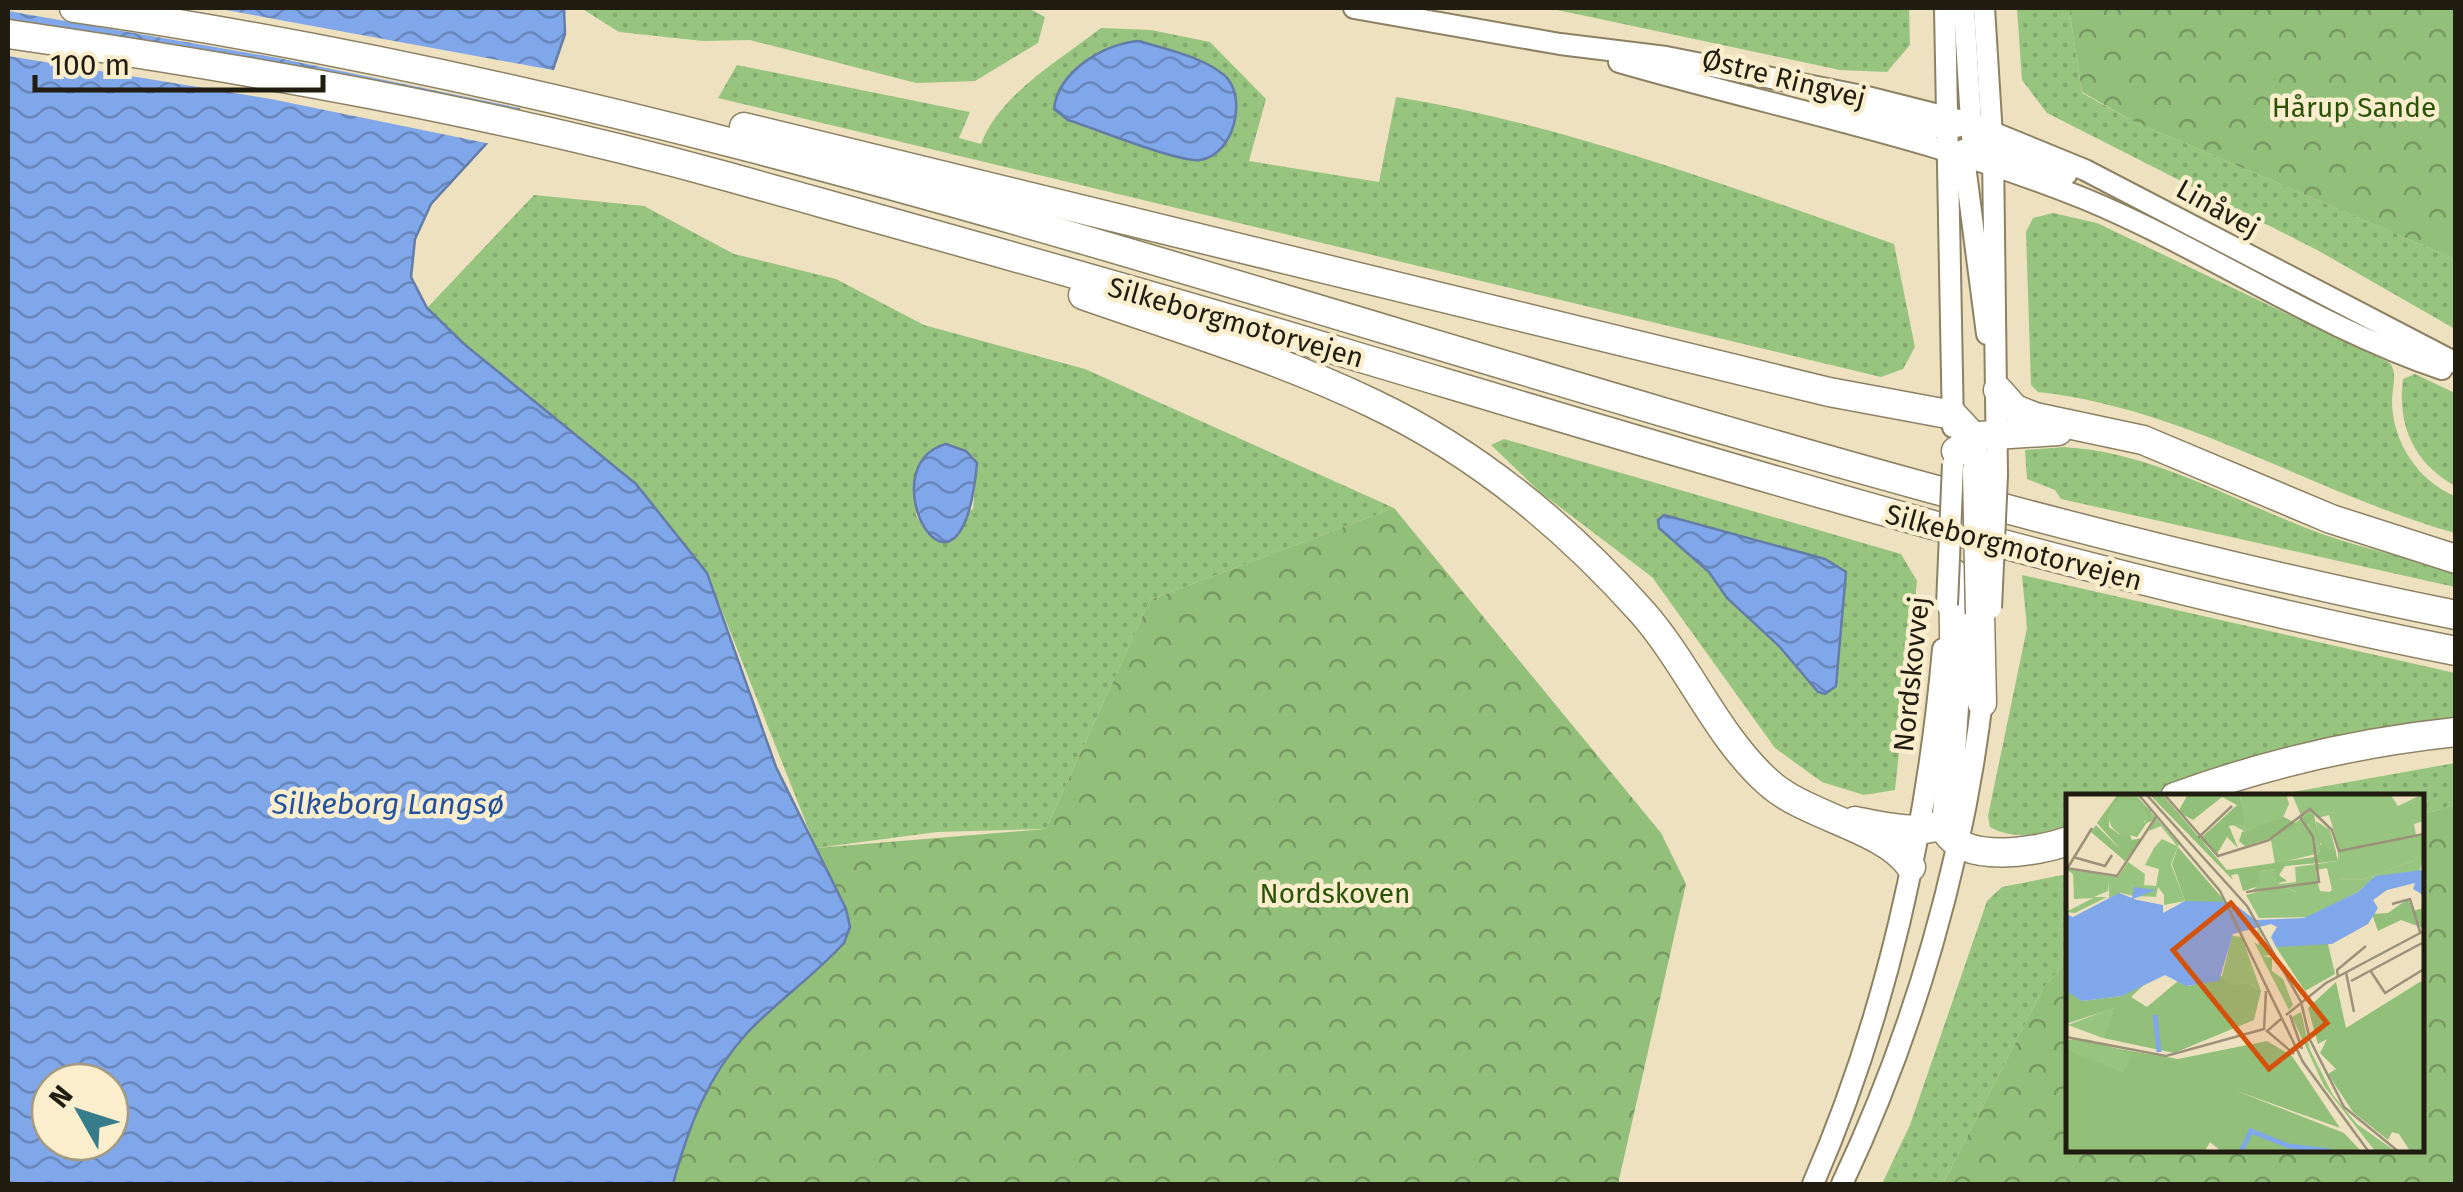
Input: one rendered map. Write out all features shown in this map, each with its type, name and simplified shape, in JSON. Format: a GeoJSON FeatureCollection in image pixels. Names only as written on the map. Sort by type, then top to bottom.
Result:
{"type":"FeatureCollection","features":[{"type":"Feature","properties":{"kind":"highway"},"geometry":{"type":"LineString","coordinates":[[74,8],[457,78],[662,108],[739,134],[1810,388],[1953,414],[1975,457],[1968,610],[1940,832]]}},
{"type":"Feature","properties":{"kind":"highway","name":"Silkeborgmotorvejen"},"geometry":{"type":"LineString","coordinates":[[8,34],[275,78],[728,177],[1321,346],[1852,504],[2198,594],[2456,650]]}},
{"type":"Feature","properties":{"kind":"highway","name":"Silkeborgmotorvejen"},"geometry":{"type":"LineString","coordinates":[[739,134],[1896,480],[2210,562],[2456,615]]}},
{"type":"Feature","properties":{"kind":"highway"},"geometry":{"type":"LineString","coordinates":[[802,199],[1276,363],[1376,405],[1470,460],[1562,530],[1644,614],[1768,782],[1819,814],[1896,850],[1911,868]]}},
{"type":"Feature","properties":{"kind":"highway"},"geometry":{"type":"LineString","coordinates":[[1998,390],[2016,409],[2143,440],[2331,518],[2456,560]]}},
{"type":"Feature","properties":{"kind":"highway"},"geometry":{"type":"LineString","coordinates":[[1975,457],[2094,430]]}},
{"type":"Feature","properties":{"kind":"highway"},"geometry":{"type":"LineString","coordinates":[[1950,534],[1968,610],[1982,704]]}},
{"type":"Feature","properties":{"kind":"highway"},"geometry":{"type":"LineString","coordinates":[[2185,794],[2300,759],[2397,738],[2456,732]]}},
{"type":"Feature","properties":{"kind":"highway"},"geometry":{"type":"LineString","coordinates":[[1940,832],[1965,803]]}},
{"type":"Feature","properties":{"kind":"highway"},"geometry":{"type":"LineString","coordinates":[[1819,814],[1940,832],[1998,853],[2022,852],[2066,841]]}},
{"type":"Feature","properties":{"kind":"street","name":"Østre Ringvej"},"geometry":{"type":"LineString","coordinates":[[1354,8],[1666,58],[1968,141]]}},
{"type":"Feature","properties":{"kind":"street"},"geometry":{"type":"LineString","coordinates":[[1945,8],[1968,141],[1998,390],[1950,534]]}},
{"type":"Feature","properties":{"kind":"street"},"geometry":{"type":"LineString","coordinates":[[1964,8],[1968,141],[1982,306],[1998,390]]}},
{"type":"Feature","properties":{"kind":"street"},"geometry":{"type":"LineString","coordinates":[[1953,414],[1968,141],[1989,95],[1984,8]]}},
{"type":"Feature","properties":{"kind":"street","name":"Østre Ringvej"},"geometry":{"type":"LineString","coordinates":[[1560,44],[1718,92],[1968,141]]}},
{"type":"Feature","properties":{"kind":"street","name":"Linåvej"},"geometry":{"type":"LineString","coordinates":[[1968,141],[2085,170],[2456,363]]}},
{"type":"Feature","properties":{"kind":"street","name":"Linåvej"},"geometry":{"type":"LineString","coordinates":[[1968,141],[2360,334],[2456,374]]}},
{"type":"Feature","properties":{"kind":"street"},"geometry":{"type":"LineString","coordinates":[[1965,803],[1982,704]]}},
{"type":"Feature","properties":{"kind":"street"},"geometry":{"type":"LineString","coordinates":[[1813,1184],[1869,1025],[1911,868],[1940,832]]}},
{"type":"Feature","properties":{"kind":"street"},"geometry":{"type":"LineString","coordinates":[[1842,1184],[1912,1003],[1940,832]]}},
{"type":"Feature","properties":{"kind":"green space"},"geometry":{"type":"Polygon","coordinates":[[[581,8],[1028,8],[1045,17],[1038,43],[975,81],[916,83],[750,40],[703,41],[619,32],[581,8]]]}},
{"type":"Feature","properties":{"kind":"green space"},"geometry":{"type":"Polygon","coordinates":[[[1548,8],[1909,8],[1910,45],[1887,72],[1840,70],[1548,8]]]}},
{"type":"Feature","properties":{"kind":"green space"},"geometry":{"type":"Polygon","coordinates":[[[2017,8],[2069,8],[2082,93],[2131,120],[2455,259],[2455,329],[2319,251],[2047,113],[2022,80],[2017,8]]]}},
{"type":"Feature","properties":{"kind":"green space","name":"Hårup Sande"},"geometry":{"type":"Polygon","coordinates":[[[2069,8],[2455,8],[2455,259],[2131,120],[2082,92],[2069,8]]]}},
{"type":"Feature","properties":{"kind":"green space"},"geometry":{"type":"Polygon","coordinates":[[[1101,28],[1151,30],[1210,42],[1266,99],[1249,161],[1379,182],[1396,97],[1585,141],[1894,244],[1915,347],[1903,369],[1881,377],[718,98],[737,65],[970,112],[959,138],[981,144],[1002,109],[1017,94],[1101,28]]]}},
{"type":"Feature","properties":{"kind":"green space"},"geometry":{"type":"Polygon","coordinates":[[[534,195],[644,206],[734,254],[836,279],[924,325],[1085,369],[1394,508],[1150,600],[1046,829],[937,832],[816,848],[707,573],[427,308],[534,195]],[[973,456],[916,483],[916,515],[928,535],[973,509],[977,463],[973,456]]]}},
{"type":"Feature","properties":{"kind":"green space"},"geometry":{"type":"Polygon","coordinates":[[[2053,213],[2097,223],[2390,363],[2394,376],[2393,416],[2402,445],[2419,470],[2455,496],[2455,533],[2402,516],[2146,415],[2038,392],[2031,385],[2026,232],[2033,218],[2053,213]]]}},
{"type":"Feature","properties":{"kind":"green space"},"geometry":{"type":"Polygon","coordinates":[[[2415,374],[2455,393],[2455,486],[2419,454],[2406,427],[2403,379],[2415,374]]]}},
{"type":"Feature","properties":{"kind":"green space"},"geometry":{"type":"Polygon","coordinates":[[[1504,439],[1901,554],[1917,581],[1895,790],[1864,795],[1822,782],[1775,748],[1652,577],[1540,492],[1491,445],[1504,439]],[[1665,515],[1659,528],[1709,572],[1727,598],[1779,646],[1817,692],[1846,572],[1825,559],[1665,515]]]}},
{"type":"Feature","properties":{"kind":"green space"},"geometry":{"type":"Polygon","coordinates":[[[2064,447],[2133,459],[2328,536],[2455,570],[2455,587],[2061,499],[2055,490],[2027,479],[2025,450],[2064,447]]]}},
{"type":"Feature","properties":{"kind":"green space","name":"Nordskoven"},"geometry":{"type":"Polygon","coordinates":[[[1394,508],[1661,833],[1686,884],[1618,1184],[673,1184],[701,1104],[733,1050],[844,943],[846,909],[816,848],[1046,829],[1150,600],[1394,508]]]}},
{"type":"Feature","properties":{"kind":"green space"},"geometry":{"type":"Polygon","coordinates":[[[2022,575],[2455,673],[2455,719],[2428,720],[2233,764],[2153,794],[2066,794],[2066,826],[2029,835],[2009,834],[1990,827],[1988,816],[2027,628],[2022,575]]]}},
{"type":"Feature","properties":{"kind":"green space"},"geometry":{"type":"Polygon","coordinates":[[[2455,763],[2455,805],[2423,814],[2423,794],[2282,794],[2455,763]]]}},
{"type":"Feature","properties":{"kind":"green space"},"geometry":{"type":"Polygon","coordinates":[[[2455,805],[2455,1184],[1943,1184],[2044,987],[2066,962],[2066,1152],[2423,1152],[2423,814],[2455,805]]]}},
{"type":"Feature","properties":{"kind":"green space"},"geometry":{"type":"Polygon","coordinates":[[[2066,874],[2066,962],[2044,987],[1943,1184],[1882,1184],[1910,1125],[1987,901],[2002,887],[2066,874]]]}},
{"type":"Feature","properties":{"kind":"water","name":"Silkeborg Langsø"},"geometry":{"type":"Polygon","coordinates":[[[8,8],[564,8],[565,34],[552,72],[431,204],[415,239],[411,277],[427,308],[464,344],[636,484],[707,573],[776,767],[846,909],[850,927],[844,943],[747,1033],[721,1067],[685,1143],[673,1184],[8,1184],[8,8]]]}},
{"type":"Feature","properties":{"kind":"water"},"geometry":{"type":"Polygon","coordinates":[[[1139,41],[1205,63],[1231,84],[1236,109],[1234,123],[1222,147],[1212,156],[1200,160],[1156,151],[1068,120],[1054,109],[1064,83],[1085,62],[1112,48],[1139,41]]]}},
{"type":"Feature","properties":{"kind":"water"},"geometry":{"type":"Polygon","coordinates":[[[946,444],[966,451],[977,463],[968,514],[954,538],[939,541],[925,528],[916,507],[914,481],[923,458],[946,444]]]}},
{"type":"Feature","properties":{"kind":"water"},"geometry":{"type":"Polygon","coordinates":[[[1664,515],[1825,559],[1846,572],[1836,686],[1825,694],[1818,692],[1779,646],[1727,598],[1709,572],[1659,528],[1658,520],[1664,515]]]}},
{"type":"Feature","properties":{"kind":"pier"},"geometry":{"type":"Polygon","coordinates":[[[8,8],[215,8],[558,71],[524,109],[8,8]]]}},
{"type":"Feature","properties":{"kind":"pier"},"geometry":{"type":"Polygon","coordinates":[[[8,19],[277,65],[519,114],[491,144],[271,99],[8,56],[8,19]]]}}]}
